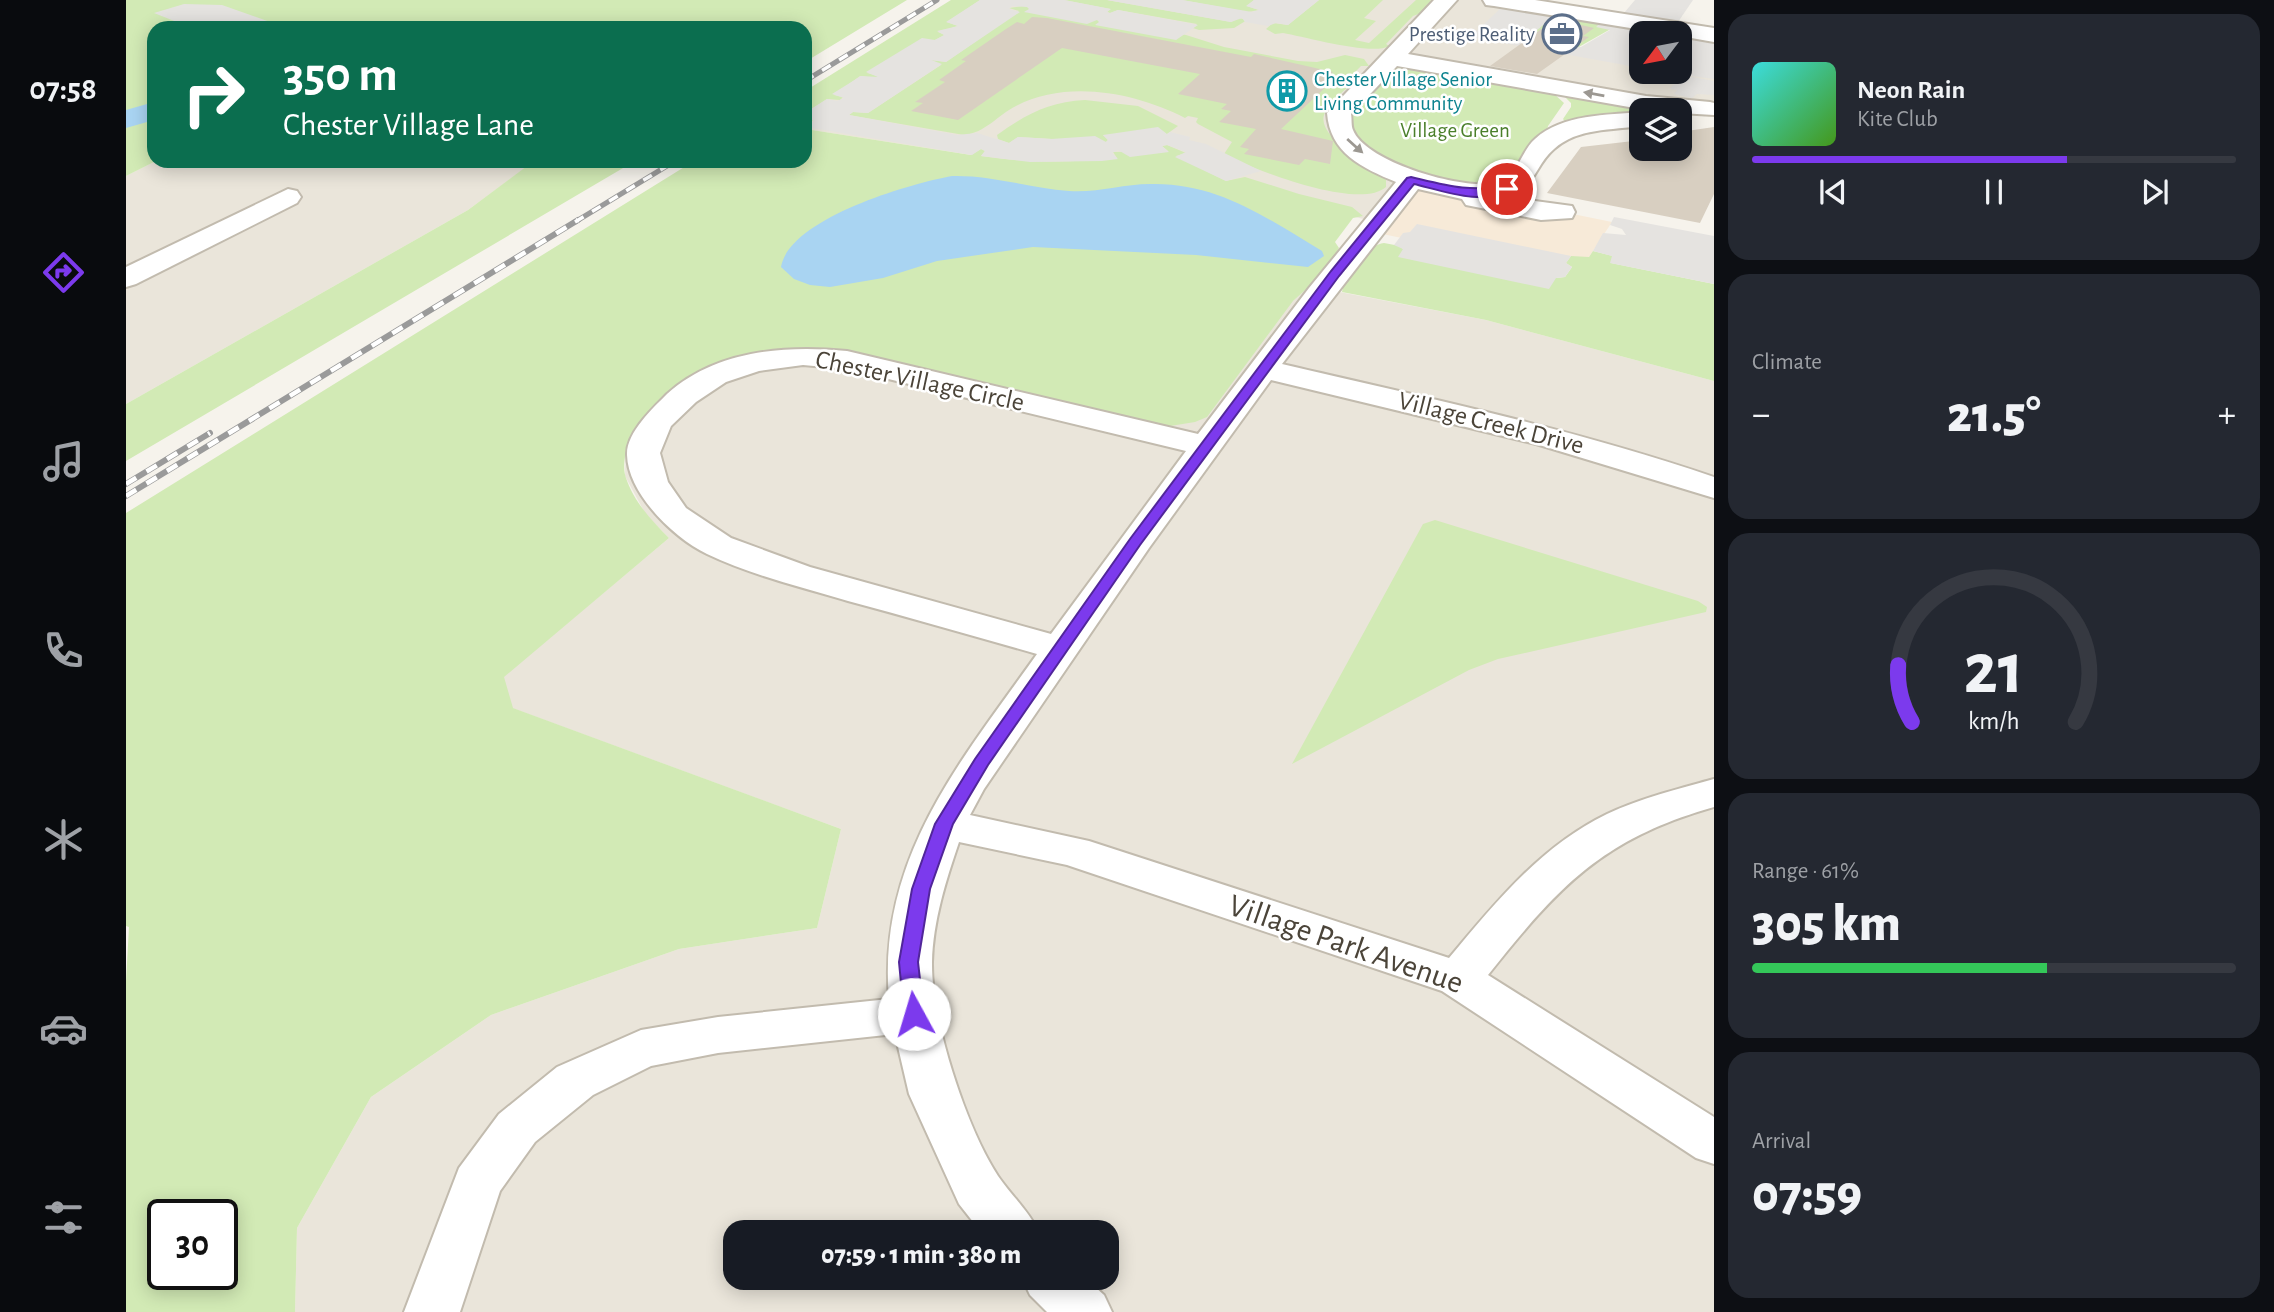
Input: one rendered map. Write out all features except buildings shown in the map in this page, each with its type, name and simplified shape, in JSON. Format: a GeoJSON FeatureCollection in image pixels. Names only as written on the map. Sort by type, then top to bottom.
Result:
{"type":"FeatureCollection","features":[{"type":"Feature","properties":{"kind":"street"},"geometry":{"type":"LineString","coordinates":[[1446,0],[1347,102],[1337,121],[1339,130],[1363,153],[1429,185],[1483,201],[1541,212],[1562,212],[1538,204],[1522,192],[1517,184]]}},
{"type":"Feature","properties":{"kind":"street"},"geometry":{"type":"LineString","coordinates":[[1494,0],[1714,35]]}},
{"type":"Feature","properties":{"kind":"street"},"geometry":{"type":"LineString","coordinates":[[1392,58],[1669,107],[1712,108]]}},
{"type":"Feature","properties":{"kind":"street"},"geometry":{"type":"LineString","coordinates":[[1003,1220],[978,1189],[934,1094],[914,1014],[909,962],[921,889],[944,824],[965,786],[1059,648],[1367,231],[1429,185],[1480,193],[1507,189],[1517,184],[1544,145],[1549,126],[1564,108],[1564,103],[1553,93],[1510,78]]}},
{"type":"Feature","properties":{"kind":"street"},"geometry":{"type":"LineString","coordinates":[[1692,111],[1712,108]]}},
{"type":"Feature","properties":{"kind":"street"},"geometry":{"type":"LineString","coordinates":[[1544,145],[1575,130],[1629,121]]}},
{"type":"Feature","properties":{"kind":"street"},"geometry":{"type":"LineString","coordinates":[[126,278],[288,197]]}},
{"type":"Feature","properties":{"kind":"street","name":"Chester Village Circle"},"geometry":{"type":"LineString","coordinates":[[1059,648],[797,575],[718,546],[674,515],[651,484],[643,453],[656,422],[685,395],[715,375],[755,362],[803,356],[847,360],[1208,446]]}},
{"type":"Feature","properties":{"kind":"street","name":"Village Creek Drive"},"geometry":{"type":"LineString","coordinates":[[1266,370],[1548,435],[1635,459],[1714,488]]}},
{"type":"Feature","properties":{"kind":"street"},"geometry":{"type":"LineString","coordinates":[[1458,979],[1559,866],[1607,832],[1662,807],[1714,793]]}},
{"type":"Feature","properties":{"kind":"street","name":"Village Park Avenue"},"geometry":{"type":"LineString","coordinates":[[944,824],[1074,852],[1458,979],[1714,1143]]}},
{"type":"Feature","properties":{"kind":"street"},"geometry":{"type":"LineString","coordinates":[[432,1312],[477,1183],[517,1128],[575,1082],[641,1049],[718,1035],[914,1014]]}},
{"type":"Feature","properties":{"kind":"street"},"geometry":{"type":"LineString","coordinates":[[1061,1290],[1084,1312]]}},
{"type":"Feature","properties":{"kind":"shaded area"},"geometry":{"type":"Polygon","coordinates":[[[967,0],[1493,0],[1510,3],[1474,36],[1629,63],[1629,84],[1692,84],[1692,74],[1714,78],[1714,108],[1692,105],[1692,98],[1651,98],[1392,57],[1411,180],[1375,222],[1220,182],[1055,168],[812,130],[812,100],[967,0]]]}},
{"type":"Feature","properties":{"kind":"shaded area"},"geometry":{"type":"Polygon","coordinates":[[[980,0],[1064,0],[1111,9],[1107,12],[1110,13],[1118,10],[1198,25],[1176,40],[1095,25],[1099,22],[1097,20],[1087,24],[1024,12],[1029,9],[1027,7],[1012,6],[1009,9],[1020,12],[946,62],[931,60],[942,64],[868,113],[853,112],[849,115],[957,135],[977,133],[1009,143],[1018,137],[1051,139],[1095,136],[1106,142],[1108,140],[1103,135],[1158,127],[1167,134],[1170,132],[1190,137],[1189,140],[1206,144],[1261,171],[1226,181],[1175,157],[1186,152],[1167,145],[1162,146],[1169,152],[1130,157],[1118,150],[1112,153],[1118,159],[1102,161],[1030,162],[981,156],[985,151],[981,149],[972,155],[812,128],[812,109],[827,99],[837,101],[844,98],[832,94],[861,76],[878,77],[866,72],[922,38],[935,40],[944,35],[937,31],[958,26],[946,22],[980,0]]]}},
{"type":"Feature","properties":{"kind":"shaded area"},"geometry":{"type":"Polygon","coordinates":[[[1107,0],[1182,0],[1252,12],[1259,10],[1246,6],[1254,0],[1319,0],[1288,25],[1276,23],[1268,26],[1245,22],[1242,18],[1231,22],[1107,0]]]}},
{"type":"Feature","properties":{"kind":"shaded area"},"geometry":{"type":"Polygon","coordinates":[[[1635,0],[1693,0],[1679,21],[1624,13],[1635,0]]]}},
{"type":"Feature","properties":{"kind":"shaded area"},"geometry":{"type":"Polygon","coordinates":[[[184,4],[222,5],[267,21],[174,21],[154,13],[184,4]]]}},
{"type":"Feature","properties":{"kind":"shaded area"},"geometry":{"type":"Polygon","coordinates":[[[1501,8],[1553,17],[1526,39],[1565,48],[1581,47],[1610,30],[1596,27],[1599,24],[1629,28],[1629,66],[1470,37],[1501,8]]]}},
{"type":"Feature","properties":{"kind":"shaded area"},"geometry":{"type":"Polygon","coordinates":[[[1692,37],[1714,41],[1714,79],[1692,76],[1692,37]]]}},
{"type":"Feature","properties":{"kind":"shaded area"},"geometry":{"type":"Polygon","coordinates":[[[1692,77],[1714,81],[1714,95],[1697,94],[1692,98],[1674,94],[1677,90],[1670,89],[1674,84],[1692,84],[1692,77]]]}},
{"type":"Feature","properties":{"kind":"shaded area"},"geometry":{"type":"Polygon","coordinates":[[[147,166],[147,168],[525,168],[468,210],[126,404],[126,176],[147,166]]]}},
{"type":"Feature","properties":{"kind":"shaded area"},"geometry":{"type":"Polygon","coordinates":[[[1411,180],[1612,222],[1589,257],[1561,271],[1368,231],[1411,180]]]}},
{"type":"Feature","properties":{"kind":"shaded area"},"geometry":{"type":"Polygon","coordinates":[[[1614,217],[1714,236],[1714,284],[1610,263],[1612,256],[1593,251],[1603,233],[1626,235],[1622,229],[1610,225],[1614,217]]]}},
{"type":"Feature","properties":{"kind":"shaded area"},"geometry":{"type":"Polygon","coordinates":[[[1417,224],[1571,256],[1566,263],[1572,267],[1565,277],[1556,278],[1549,289],[1398,257],[1403,249],[1394,245],[1403,233],[1410,232],[1417,224]]]}},
{"type":"Feature","properties":{"kind":"shaded area"},"geometry":{"type":"Polygon","coordinates":[[[1308,286],[1486,320],[1714,381],[1714,1312],[295,1312],[297,1228],[371,1097],[491,1015],[679,949],[817,928],[841,829],[512,708],[503,677],[669,538],[646,515],[625,476],[626,447],[639,421],[691,377],[720,363],[759,353],[794,349],[851,352],[1293,301],[1308,286]]]}},
{"type":"Feature","properties":{"kind":"green space"},"geometry":{"type":"Polygon","coordinates":[[[126,0],[907,0],[812,58],[812,21],[147,21],[147,166],[126,176],[126,0]]]}},
{"type":"Feature","properties":{"kind":"green space"},"geometry":{"type":"Polygon","coordinates":[[[951,0],[980,0],[947,22],[958,26],[938,32],[945,35],[867,73],[878,76],[875,78],[860,76],[834,95],[843,97],[840,100],[827,99],[812,109],[812,87],[951,0]]]}},
{"type":"Feature","properties":{"kind":"green space"},"geometry":{"type":"Polygon","coordinates":[[[1064,0],[1107,0],[1231,22],[1239,18],[1247,20],[1234,28],[1199,30],[1193,28],[1197,24],[1118,10],[1110,13],[1107,12],[1110,9],[1064,0]]]}},
{"type":"Feature","properties":{"kind":"green space"},"geometry":{"type":"Polygon","coordinates":[[[1182,0],[1254,0],[1247,6],[1259,10],[1248,12],[1182,0]]]}},
{"type":"Feature","properties":{"kind":"green space"},"geometry":{"type":"Polygon","coordinates":[[[1319,0],[1383,0],[1364,18],[1376,21],[1355,40],[1369,43],[1416,0],[1431,0],[1424,12],[1413,16],[1386,44],[1389,46],[1381,48],[1369,49],[1322,42],[1283,33],[1275,34],[1266,29],[1273,23],[1288,25],[1319,0]]]}},
{"type":"Feature","properties":{"kind":"green space"},"geometry":{"type":"Polygon","coordinates":[[[1023,6],[1186,35],[1224,47],[1298,61],[1317,62],[1345,55],[1364,59],[1369,66],[1361,66],[1347,80],[1349,86],[1331,103],[1324,115],[1324,124],[1337,142],[1386,180],[1386,187],[1373,193],[1354,194],[1306,186],[1281,178],[1224,154],[1232,142],[1198,124],[1198,118],[1185,118],[1145,102],[1102,92],[1057,93],[1036,98],[1016,106],[978,131],[964,135],[849,115],[853,112],[868,113],[941,65],[931,60],[946,62],[1019,11],[1009,8],[1023,6]]]}},
{"type":"Feature","properties":{"kind":"green space","name":"Prestige Reality"},"geometry":{"type":"Polygon","coordinates":[[[1537,13],[1616,26],[1577,48],[1525,39],[1552,17],[1537,13]]]}},
{"type":"Feature","properties":{"kind":"green space","name":"Village Green"},"geometry":{"type":"Polygon","coordinates":[[[1393,58],[1553,93],[1564,103],[1548,126],[1543,145],[1516,184],[1480,193],[1363,153],[1339,113],[1393,58]]]}},
{"type":"Feature","properties":{"kind":"green space"},"geometry":{"type":"Polygon","coordinates":[[[1561,93],[1629,104],[1629,117],[1566,123],[1563,119],[1571,103],[1561,93]]]}},
{"type":"Feature","properties":{"kind":"green space"},"geometry":{"type":"Polygon","coordinates":[[[1085,100],[1138,106],[1178,126],[1167,134],[1103,135],[1108,140],[1106,142],[1018,137],[1009,143],[998,139],[997,135],[1038,110],[1060,103],[1085,100]]]}},
{"type":"Feature","properties":{"kind":"green space"},"geometry":{"type":"Polygon","coordinates":[[[812,130],[971,155],[981,149],[985,151],[981,156],[1033,161],[1117,158],[1113,152],[1168,151],[1162,146],[1167,145],[1186,153],[1176,156],[1226,181],[1245,177],[1352,207],[1363,216],[1353,218],[1335,242],[1339,248],[1322,275],[1293,301],[1207,417],[1195,422],[1164,427],[851,352],[825,350],[775,351],[726,362],[703,371],[661,400],[636,427],[627,449],[624,467],[629,487],[639,503],[669,538],[504,677],[513,708],[841,829],[817,928],[679,949],[491,1015],[371,1097],[297,1228],[295,1312],[126,1312],[126,981],[129,927],[126,926],[126,513],[683,168],[812,168],[812,130]]]}},
{"type":"Feature","properties":{"kind":"green space"},"geometry":{"type":"Polygon","coordinates":[[[524,168],[623,168],[126,461],[126,404],[468,210],[524,168]]]}},
{"type":"Feature","properties":{"kind":"green space"},"geometry":{"type":"Polygon","coordinates":[[[1384,243],[1556,278],[1565,277],[1572,267],[1566,263],[1571,256],[1589,257],[1593,251],[1613,256],[1611,263],[1714,284],[1714,381],[1486,320],[1342,292],[1347,277],[1363,255],[1384,243]]]}},
{"type":"Feature","properties":{"kind":"green space"},"geometry":{"type":"Polygon","coordinates":[[[1435,520],[1698,601],[1707,607],[1706,612],[1498,659],[1469,670],[1292,764],[1423,524],[1435,520]]]}},
{"type":"Feature","properties":{"kind":"water"},"geometry":{"type":"Polygon","coordinates":[[[147,104],[147,122],[126,128],[126,110],[147,104]]]}},
{"type":"Feature","properties":{"kind":"water"},"geometry":{"type":"Polygon","coordinates":[[[952,176],[1069,191],[1150,184],[1197,189],[1240,204],[1261,215],[1322,251],[1324,256],[1308,267],[1196,255],[1033,247],[937,261],[883,278],[830,287],[810,285],[794,279],[781,267],[789,250],[805,234],[827,219],[881,196],[952,176]]]}},
{"type":"Feature","properties":{"kind":"railway"},"geometry":{"type":"LineString","coordinates":[[812,77],[937,0]]}},
{"type":"Feature","properties":{"kind":"railway"},"geometry":{"type":"LineString","coordinates":[[575,222],[664,168]]}},
{"type":"Feature","properties":{"kind":"railway"},"geometry":{"type":"LineString","coordinates":[[126,496],[578,220]]}},
{"type":"Feature","properties":{"kind":"railway"},"geometry":{"type":"LineString","coordinates":[[126,484],[210,433]]}},
{"type":"Feature","properties":{"kind":"place","name":"Prestige Reality"},"geometry":{"type":"Point","coordinates":[1562,34]}},
{"type":"Feature","properties":{"kind":"place","name":"Chester Village Senior Living Community"},"geometry":{"type":"Point","coordinates":[1287,91]}},
{"type":"Feature","properties":{"kind":"route"},"geometry":{"type":"LineString","coordinates":[[914,1014],[909,962],[921,889],[944,824],[965,786],[1135,542],[1266,370],[1367,231],[1411,180],[1463,192],[1495,192],[1507,189]]}}]}
